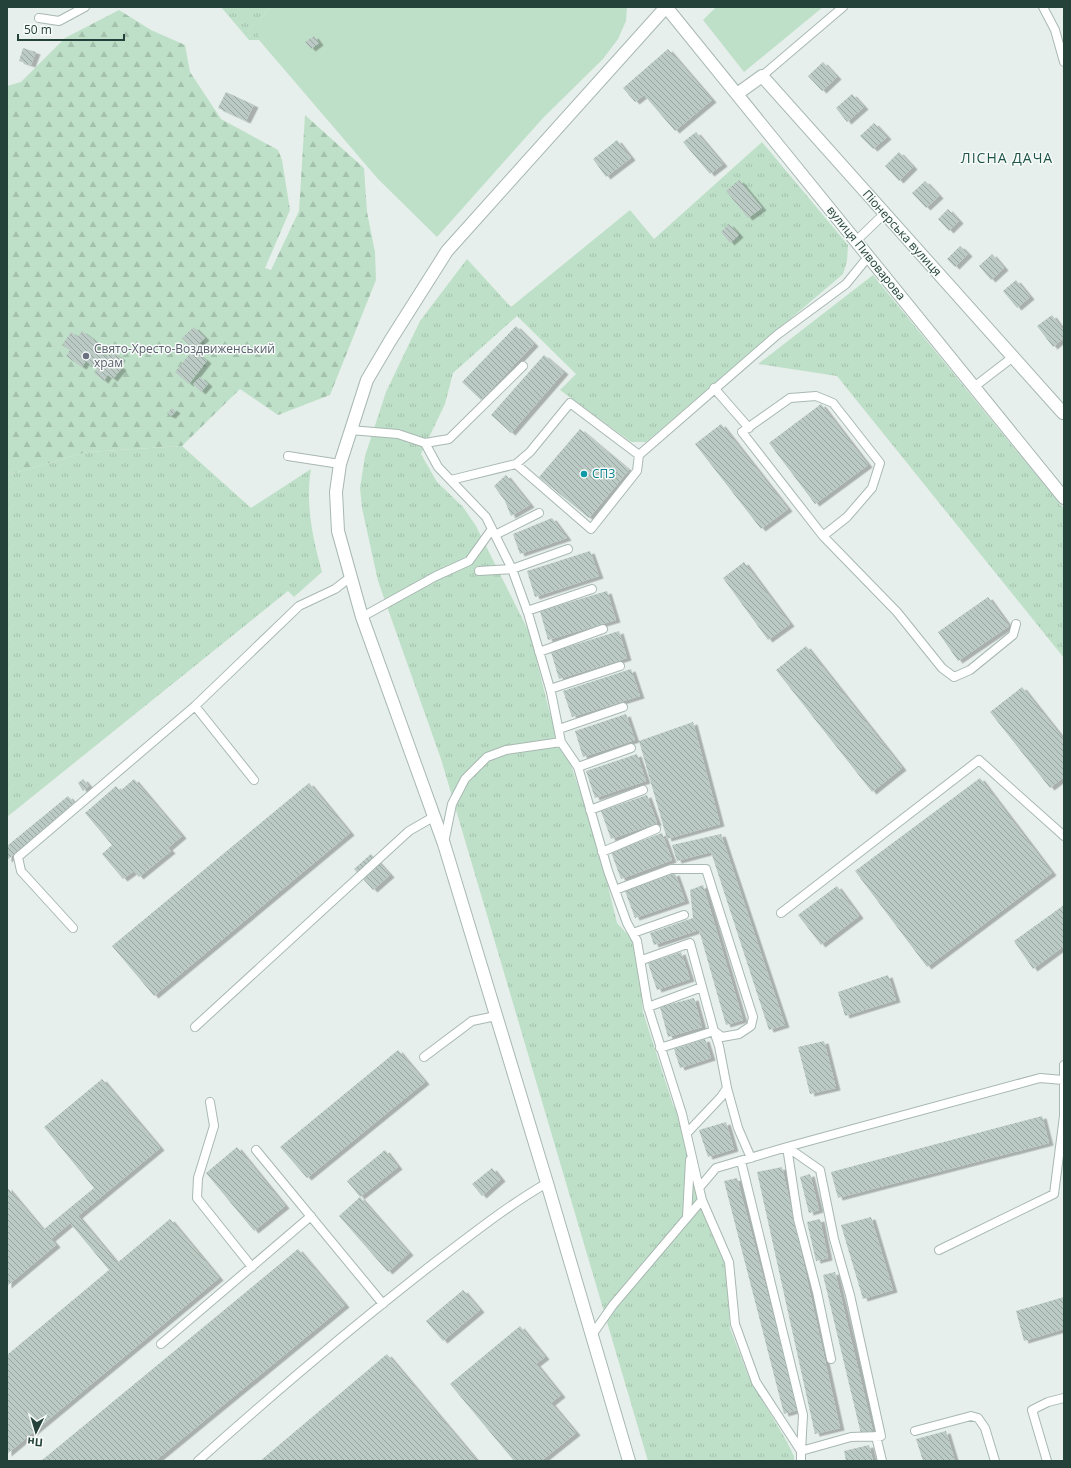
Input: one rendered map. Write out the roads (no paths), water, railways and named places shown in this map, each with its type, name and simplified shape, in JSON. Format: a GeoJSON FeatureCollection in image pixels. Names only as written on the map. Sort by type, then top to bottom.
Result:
{"type":"FeatureCollection","features":[{"type":"Feature","properties":{"kind":"street"},"geometry":{"type":"LineString","coordinates":[[627,1460],[548,1183],[444,844],[362,616],[352,576],[338,531],[336,492],[340,464],[367,380],[390,340],[447,251],[667,8]]}},
{"type":"Feature","properties":{"kind":"street","name":"вулиця Пивоварова"},"geometry":{"type":"LineString","coordinates":[[667,8],[1064,498]]}},
{"type":"Feature","properties":{"kind":"street"},"geometry":{"type":"LineString","coordinates":[[737,94],[762,76]]}},
{"type":"Feature","properties":{"kind":"street","name":"Піонерська вулиця"},"geometry":{"type":"LineString","coordinates":[[762,76],[1063,413]]}},
{"type":"Feature","properties":{"kind":"lane"},"geometry":{"type":"LineString","coordinates":[[39,18],[59,21],[85,7]]}},
{"type":"Feature","properties":{"kind":"lane"},"geometry":{"type":"LineString","coordinates":[[762,76],[843,7]]}},
{"type":"Feature","properties":{"kind":"lane"},"geometry":{"type":"LineString","coordinates":[[1042,7],[1061,40],[1064,62]]}},
{"type":"Feature","properties":{"kind":"lane"},"geometry":{"type":"LineString","coordinates":[[856,241],[885,213]]}},
{"type":"Feature","properties":{"kind":"lane"},"geometry":{"type":"LineString","coordinates":[[516,464],[592,529],[637,471],[639,455],[714,388],[777,335],[846,284],[868,257]]}},
{"type":"Feature","properties":{"kind":"lane"},"geometry":{"type":"LineString","coordinates":[[974,387],[1013,357]]}},
{"type":"Feature","properties":{"kind":"lane"},"geometry":{"type":"LineString","coordinates":[[350,430],[398,434],[425,443],[449,439],[523,366]]}},
{"type":"Feature","properties":{"kind":"lane"},"geometry":{"type":"LineString","coordinates":[[714,388],[748,428]]}},
{"type":"Feature","properties":{"kind":"lane"},"geometry":{"type":"LineString","coordinates":[[823,536],[847,517],[872,488],[880,463],[833,403],[816,396],[790,398],[742,432],[823,536],[897,612],[942,668],[954,676],[970,670],[1013,635],[1016,624]]}},
{"type":"Feature","properties":{"kind":"lane"},"geometry":{"type":"LineString","coordinates":[[451,480],[516,464],[530,452],[570,403],[639,455]]}},
{"type":"Feature","properties":{"kind":"lane"},"geometry":{"type":"LineString","coordinates":[[425,443],[438,467],[486,518],[512,569],[527,610],[550,689],[561,742],[578,767],[602,852],[627,923],[637,941],[642,960],[648,1007],[687,1133],[702,1200],[728,1262],[735,1324],[756,1382],[801,1451]]}},
{"type":"Feature","properties":{"kind":"lane"},"geometry":{"type":"LineString","coordinates":[[288,456],[340,464]]}},
{"type":"Feature","properties":{"kind":"lane"},"geometry":{"type":"LineString","coordinates":[[362,616],[436,576],[469,561],[494,532],[539,513]]}},
{"type":"Feature","properties":{"kind":"lane"},"geometry":{"type":"LineString","coordinates":[[479,571],[512,569],[568,549]]}},
{"type":"Feature","properties":{"kind":"lane"},"geometry":{"type":"LineString","coordinates":[[73,928],[21,871],[18,857],[195,706],[299,606],[335,590],[352,576]]}},
{"type":"Feature","properties":{"kind":"lane"},"geometry":{"type":"LineString","coordinates":[[527,610],[592,588]]}},
{"type":"Feature","properties":{"kind":"lane"},"geometry":{"type":"LineString","coordinates":[[539,652],[603,629]]}},
{"type":"Feature","properties":{"kind":"lane"},"geometry":{"type":"LineString","coordinates":[[550,689],[620,666]]}},
{"type":"Feature","properties":{"kind":"lane"},"geometry":{"type":"LineString","coordinates":[[195,706],[254,780]]}},
{"type":"Feature","properties":{"kind":"lane"},"geometry":{"type":"LineString","coordinates":[[559,729],[623,706]]}},
{"type":"Feature","properties":{"kind":"lane"},"geometry":{"type":"LineString","coordinates":[[444,844],[452,804],[465,779],[487,757],[506,750],[561,742]]}},
{"type":"Feature","properties":{"kind":"lane"},"geometry":{"type":"LineString","coordinates":[[578,767],[631,748]]}},
{"type":"Feature","properties":{"kind":"lane"},"geometry":{"type":"LineString","coordinates":[[781,913],[979,760],[1064,836]]}},
{"type":"Feature","properties":{"kind":"lane"},"geometry":{"type":"LineString","coordinates":[[590,810],[643,790]]}},
{"type":"Feature","properties":{"kind":"lane"},"geometry":{"type":"LineString","coordinates":[[195,1027],[409,830],[435,816]]}},
{"type":"Feature","properties":{"kind":"lane"},"geometry":{"type":"LineString","coordinates":[[602,852],[656,829]]}},
{"type":"Feature","properties":{"kind":"lane"},"geometry":{"type":"LineString","coordinates":[[615,890],[671,869],[706,869],[753,1017],[751,1026],[739,1034],[722,1037],[714,1031]]}},
{"type":"Feature","properties":{"kind":"lane"},"geometry":{"type":"LineString","coordinates":[[633,933],[684,915]]}},
{"type":"Feature","properties":{"kind":"lane"},"geometry":{"type":"LineString","coordinates":[[642,960],[690,943],[719,1046],[727,1088],[738,1128],[751,1158]]}},
{"type":"Feature","properties":{"kind":"lane"},"geometry":{"type":"LineString","coordinates":[[648,1007],[702,987]]}},
{"type":"Feature","properties":{"kind":"lane"},"geometry":{"type":"LineString","coordinates":[[424,1057],[472,1021],[496,1016]]}},
{"type":"Feature","properties":{"kind":"lane"},"geometry":{"type":"LineString","coordinates":[[660,1048],[714,1031]]}},
{"type":"Feature","properties":{"kind":"lane"},"geometry":{"type":"LineString","coordinates":[[939,1250],[1054,1194],[1064,1116],[1064,1065]]}},
{"type":"Feature","properties":{"kind":"lane"},"geometry":{"type":"LineString","coordinates":[[699,1188],[716,1168],[787,1147],[1040,1078],[1063,1080]]}},
{"type":"Feature","properties":{"kind":"lane"},"geometry":{"type":"LineString","coordinates":[[687,1133],[721,1097],[727,1088]]}},
{"type":"Feature","properties":{"kind":"lane"},"geometry":{"type":"LineString","coordinates":[[210,1102],[214,1126],[198,1178],[197,1198],[252,1267]]}},
{"type":"Feature","properties":{"kind":"lane"},"geometry":{"type":"LineString","coordinates":[[787,1147],[798,1219],[817,1292],[831,1359]]}},
{"type":"Feature","properties":{"kind":"lane"},"geometry":{"type":"LineString","coordinates":[[787,1147],[820,1170],[834,1239],[850,1295],[881,1436],[851,1437],[801,1451]]}},
{"type":"Feature","properties":{"kind":"lane"},"geometry":{"type":"LineString","coordinates":[[687,1217],[690,1148]]}},
{"type":"Feature","properties":{"kind":"lane"},"geometry":{"type":"LineString","coordinates":[[256,1150],[383,1304]]}},
{"type":"Feature","properties":{"kind":"lane"},"geometry":{"type":"LineString","coordinates":[[741,1161],[803,1415],[801,1461]]}},
{"type":"Feature","properties":{"kind":"lane"},"geometry":{"type":"LineString","coordinates":[[198,1461],[266,1400],[383,1304],[514,1203],[548,1183]]}},
{"type":"Feature","properties":{"kind":"lane"},"geometry":{"type":"LineString","coordinates":[[592,1335],[613,1305],[702,1200]]}},
{"type":"Feature","properties":{"kind":"lane"},"geometry":{"type":"LineString","coordinates":[[161,1344],[311,1216]]}},
{"type":"Feature","properties":{"kind":"lane"},"geometry":{"type":"LineString","coordinates":[[1047,1461],[1032,1410],[1048,1402],[1064,1398]]}},
{"type":"Feature","properties":{"kind":"lane"},"geometry":{"type":"LineString","coordinates":[[916,1431],[970,1416],[978,1418],[985,1428],[995,1461]]}},
{"type":"Feature","properties":{"kind":"lane"},"geometry":{"type":"LineString","coordinates":[[876,1436],[882,1461]]}},
{"type":"Feature","properties":{"kind":"place","name":"Свято-Хресто-Воздвиженський храм"},"geometry":{"type":"Point","coordinates":[86,356]}},
{"type":"Feature","properties":{"kind":"place","name":"СПЗ"},"geometry":{"type":"Point","coordinates":[584,474]}},
{"type":"Feature","properties":{"kind":"district","name":"ЛІСНА ДАЧА"},"geometry":{"type":"Point","coordinates":[1007,158]}}]}
